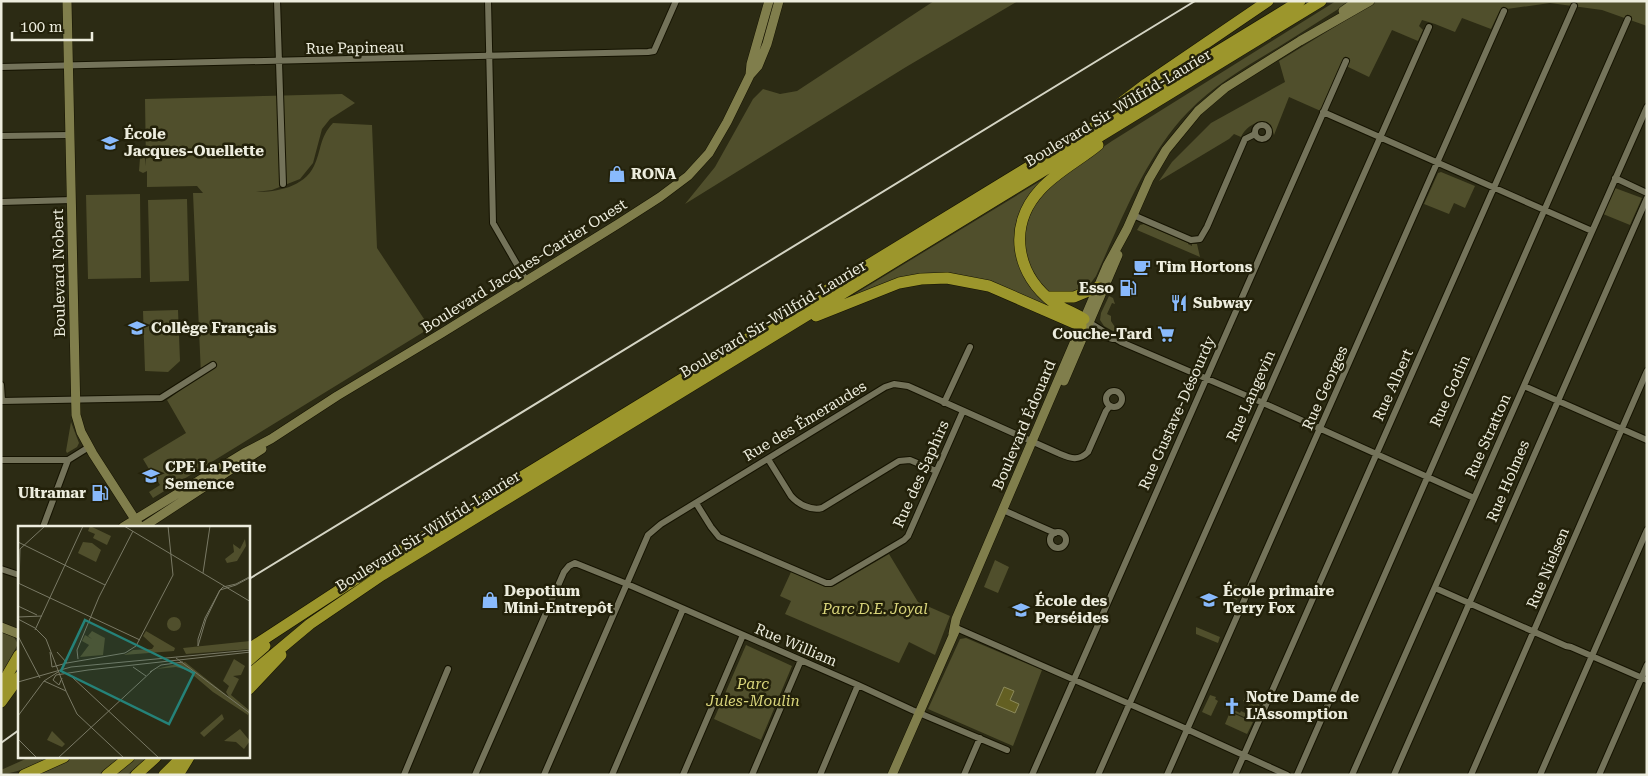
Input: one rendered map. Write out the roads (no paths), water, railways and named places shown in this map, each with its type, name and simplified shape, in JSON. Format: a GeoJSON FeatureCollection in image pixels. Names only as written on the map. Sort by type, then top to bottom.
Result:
{"type":"FeatureCollection","features":[{"type":"Feature","properties":{"kind":"highway"},"geometry":{"type":"LineString","coordinates":[[1070,142],[1146,84],[1268,1]]}},
{"type":"Feature","properties":{"kind":"highway","name":"Boulevard Sir-Wilfrid-Laurier"},"geometry":{"type":"LineString","coordinates":[[291,623],[379,564],[1300,1]]}},
{"type":"Feature","properties":{"kind":"highway","name":"Boulevard Sir-Wilfrid-Laurier"},"geometry":{"type":"LineString","coordinates":[[250,674],[310,624],[382,575],[1321,1]]}},
{"type":"Feature","properties":{"kind":"highway"},"geometry":{"type":"LineString","coordinates":[[1086,324],[1055,304],[1032,282],[1026,272],[1021,256],[1020,230],[1028,207],[1040,190],[1149,106]]}},
{"type":"Feature","properties":{"kind":"highway"},"geometry":{"type":"LineString","coordinates":[[793,324],[893,285],[916,280],[942,278],[989,286],[1086,324]]}},
{"type":"Feature","properties":{"kind":"highway"},"geometry":{"type":"LineString","coordinates":[[1048,297],[1074,297],[1098,287]]}},
{"type":"Feature","properties":{"kind":"highway"},"geometry":{"type":"LineString","coordinates":[[250,649],[291,623]]}},
{"type":"Feature","properties":{"kind":"highway"},"geometry":{"type":"LineString","coordinates":[[250,659],[291,623]]}},
{"type":"Feature","properties":{"kind":"highway"},"geometry":{"type":"LineString","coordinates":[[250,688],[310,624]]}},
{"type":"Feature","properties":{"kind":"highway"},"geometry":{"type":"LineString","coordinates":[[1,686],[18,657]]}},
{"type":"Feature","properties":{"kind":"highway"},"geometry":{"type":"LineString","coordinates":[[1,702],[18,678]]}},
{"type":"Feature","properties":{"kind":"highway"},"geometry":{"type":"LineString","coordinates":[[24,775],[62,758]]}},
{"type":"Feature","properties":{"kind":"highway"},"geometry":{"type":"LineString","coordinates":[[107,775],[129,758]]}},
{"type":"Feature","properties":{"kind":"highway"},"geometry":{"type":"LineString","coordinates":[[136,775],[155,758]]}},
{"type":"Feature","properties":{"kind":"highway"},"geometry":{"type":"LineString","coordinates":[[164,775],[181,758]]}},
{"type":"Feature","properties":{"kind":"highway"},"geometry":{"type":"LineString","coordinates":[[178,775],[189,758]]}},
{"type":"Feature","properties":{"kind":"street","name":"Boulevard Nobert"},"geometry":{"type":"LineString","coordinates":[[67,1],[77,421],[89,447],[140,525]]}},
{"type":"Feature","properties":{"kind":"street"},"geometry":{"type":"LineString","coordinates":[[277,1],[284,184]]}},
{"type":"Feature","properties":{"kind":"street"},"geometry":{"type":"LineString","coordinates":[[488,1],[494,223],[526,280]]}},
{"type":"Feature","properties":{"kind":"street","name":"Rue Papineau"},"geometry":{"type":"LineString","coordinates":[[1,67],[648,52],[654,51],[676,1]]}},
{"type":"Feature","properties":{"kind":"street","name":"Boulevard Jacques-Cartier Ouest"},"geometry":{"type":"LineString","coordinates":[[750,75],[751,64],[769,1]]}},
{"type":"Feature","properties":{"kind":"street","name":"Boulevard Jacques-Cartier Ouest"},"geometry":{"type":"LineString","coordinates":[[140,525],[244,453],[271,439],[337,396],[660,197],[688,176],[710,153],[728,122],[750,75],[758,66],[767,44],[779,1]]}},
{"type":"Feature","properties":{"kind":"street","name":"Boulevard Édouard"},"geometry":{"type":"LineString","coordinates":[[1300,41],[1357,1]]}},
{"type":"Feature","properties":{"kind":"street","name":"Boulevard Édouard"},"geometry":{"type":"LineString","coordinates":[[1086,324],[1098,287],[1127,229],[1146,184],[1162,155],[1198,111],[1237,80],[1370,1]]}},
{"type":"Feature","properties":{"kind":"street","name":"Rue Albert"},"geometry":{"type":"LineString","coordinates":[[1235,775],[1574,6]]}},
{"type":"Feature","properties":{"kind":"street","name":"Rue Georges"},"geometry":{"type":"LineString","coordinates":[[1167,775],[1504,11]]}},
{"type":"Feature","properties":{"kind":"street","name":"Rue Godin"},"geometry":{"type":"LineString","coordinates":[[1296,775],[1628,18]]}},
{"type":"Feature","properties":{"kind":"street","name":"Rue Langevin"},"geometry":{"type":"LineString","coordinates":[[1098,775],[1428,27]]}},
{"type":"Feature","properties":{"kind":"street","name":"Rue Gustave-Désourdy"},"geometry":{"type":"LineString","coordinates":[[1032,775],[1346,61]]}},
{"type":"Feature","properties":{"kind":"street","name":"Rue Stratton"},"geometry":{"type":"LineString","coordinates":[[1352,775],[1647,107]]}},
{"type":"Feature","properties":{"kind":"street"},"geometry":{"type":"LineString","coordinates":[[1323,112],[1592,231]]}},
{"type":"Feature","properties":{"kind":"street"},"geometry":{"type":"LineString","coordinates":[[1133,215],[1191,240],[1200,239],[1207,227],[1244,140],[1248,136],[1255,134]]}},
{"type":"Feature","properties":{"kind":"street"},"geometry":{"type":"LineString","coordinates":[[1,136],[70,135]]}},
{"type":"Feature","properties":{"kind":"street"},"geometry":{"type":"LineString","coordinates":[[1615,178],[1647,194]]}},
{"type":"Feature","properties":{"kind":"street","name":"Rue Holmes"},"geometry":{"type":"LineString","coordinates":[[1394,775],[1647,198]]}},
{"type":"Feature","properties":{"kind":"street"},"geometry":{"type":"LineString","coordinates":[[1,202],[72,200]]}},
{"type":"Feature","properties":{"kind":"street","name":"Boulevard Édouard"},"geometry":{"type":"LineString","coordinates":[[892,775],[1086,324],[1113,268],[1127,229]]}},
{"type":"Feature","properties":{"kind":"street"},"geometry":{"type":"LineString","coordinates":[[1086,324],[1095,334],[1121,342],[1261,402],[1474,498]]}},
{"type":"Feature","properties":{"kind":"street"},"geometry":{"type":"LineString","coordinates":[[944,403],[970,347]]}},
{"type":"Feature","properties":{"kind":"street"},"geometry":{"type":"LineString","coordinates":[[1,385],[1,401],[161,398],[213,365]]}},
{"type":"Feature","properties":{"kind":"street","name":"Rue Nielsen"},"geometry":{"type":"LineString","coordinates":[[1471,775],[1647,371]]}},
{"type":"Feature","properties":{"kind":"street","name":"Rue des Émeraudes"},"geometry":{"type":"LineString","coordinates":[[544,775],[648,535],[661,524],[885,387],[894,384],[905,385],[1071,459],[1083,457],[1088,452],[1110,406]]}},
{"type":"Feature","properties":{"kind":"street"},"geometry":{"type":"LineString","coordinates":[[1524,386],[1647,440]]}},
{"type":"Feature","properties":{"kind":"street","name":"Rue des Saphirs"},"geometry":{"type":"LineString","coordinates":[[696,503],[710,527],[719,537],[826,583],[831,583],[908,536],[963,411]]}},
{"type":"Feature","properties":{"kind":"street"},"geometry":{"type":"LineString","coordinates":[[1,460],[68,460],[89,447]]}},
{"type":"Feature","properties":{"kind":"street"},"geometry":{"type":"LineString","coordinates":[[768,459],[791,496],[796,501],[817,509],[822,508],[899,461],[910,460],[936,471]]}},
{"type":"Feature","properties":{"kind":"street"},"geometry":{"type":"LineString","coordinates":[[43,526],[68,460]]}},
{"type":"Feature","properties":{"kind":"street"},"geometry":{"type":"LineString","coordinates":[[1006,511],[1055,534]]}},
{"type":"Feature","properties":{"kind":"street"},"geometry":{"type":"LineString","coordinates":[[1540,775],[1647,530]]}},
{"type":"Feature","properties":{"kind":"street","name":"Rue William"},"geometry":{"type":"LineString","coordinates":[[475,775],[564,572],[575,563],[1007,750]]}},
{"type":"Feature","properties":{"kind":"street"},"geometry":{"type":"LineString","coordinates":[[1,568],[18,575]]}},
{"type":"Feature","properties":{"kind":"street"},"geometry":{"type":"LineString","coordinates":[[1435,588],[1644,679]]}},
{"type":"Feature","properties":{"kind":"street"},"geometry":{"type":"LineString","coordinates":[[612,775],[684,609]]}},
{"type":"Feature","properties":{"kind":"street"},"geometry":{"type":"LineString","coordinates":[[1,627],[18,634]]}},
{"type":"Feature","properties":{"kind":"street"},"geometry":{"type":"LineString","coordinates":[[954,630],[1074,679],[1287,775]]}},
{"type":"Feature","properties":{"kind":"street"},"geometry":{"type":"LineString","coordinates":[[683,775],[743,635]]}},
{"type":"Feature","properties":{"kind":"street"},"geometry":{"type":"LineString","coordinates":[[752,775],[801,660]]}},
{"type":"Feature","properties":{"kind":"street"},"geometry":{"type":"LineString","coordinates":[[1599,775],[1644,679],[1647,664]]}},
{"type":"Feature","properties":{"kind":"street"},"geometry":{"type":"LineString","coordinates":[[404,775],[448,669]]}},
{"type":"Feature","properties":{"kind":"street"},"geometry":{"type":"LineString","coordinates":[[820,775],[858,685]]}},
{"type":"Feature","properties":{"kind":"street"},"geometry":{"type":"LineString","coordinates":[[964,775],[980,738]]}},
{"type":"Feature","properties":{"kind":"railway"},"geometry":{"type":"LineString","coordinates":[[250,578],[1195,1]]}},
{"type":"Feature","properties":{"kind":"railway"},"geometry":{"type":"LineString","coordinates":[[1,743],[18,731]]}},
{"type":"Feature","properties":{"kind":"place","name":"École Jacques-Ouellette"},"geometry":{"type":"Point","coordinates":[110,143]}},
{"type":"Feature","properties":{"kind":"place","name":"RONA"},"geometry":{"type":"Point","coordinates":[617,174]}},
{"type":"Feature","properties":{"kind":"place","name":"Tim Hortons"},"geometry":{"type":"Point","coordinates":[1142,267]}},
{"type":"Feature","properties":{"kind":"place","name":"Esso"},"geometry":{"type":"Point","coordinates":[1128,288]}},
{"type":"Feature","properties":{"kind":"place","name":"Subway"},"geometry":{"type":"Point","coordinates":[1179,303]}},
{"type":"Feature","properties":{"kind":"place","name":"Collège Français"},"geometry":{"type":"Point","coordinates":[137,328]}},
{"type":"Feature","properties":{"kind":"place","name":"Couche-Tard"},"geometry":{"type":"Point","coordinates":[1166,334]}},
{"type":"Feature","properties":{"kind":"place","name":"CPE La Petite Semence"},"geometry":{"type":"Point","coordinates":[151,476]}},
{"type":"Feature","properties":{"kind":"place","name":"Ultramar"},"geometry":{"type":"Point","coordinates":[100,493]}},
{"type":"Feature","properties":{"kind":"place","name":"Depotium Mini-Entrepôt"},"geometry":{"type":"Point","coordinates":[490,600]}},
{"type":"Feature","properties":{"kind":"place","name":"École primaire Terry Fox"},"geometry":{"type":"Point","coordinates":[1209,600]}},
{"type":"Feature","properties":{"kind":"place","name":"École des Perséides"},"geometry":{"type":"Point","coordinates":[1021,610]}},
{"type":"Feature","properties":{"kind":"place","name":"Notre Dame de L'Assomption"},"geometry":{"type":"Point","coordinates":[1232,706]}},
{"type":"Feature","properties":{"kind":"park label","name":"Parc D.E. Joyal"},"geometry":{"type":"Point","coordinates":[875,609]}},
{"type":"Feature","properties":{"kind":"park label","name":"Parc Jules-Moulin"},"geometry":{"type":"Point","coordinates":[753,692]}}]}
